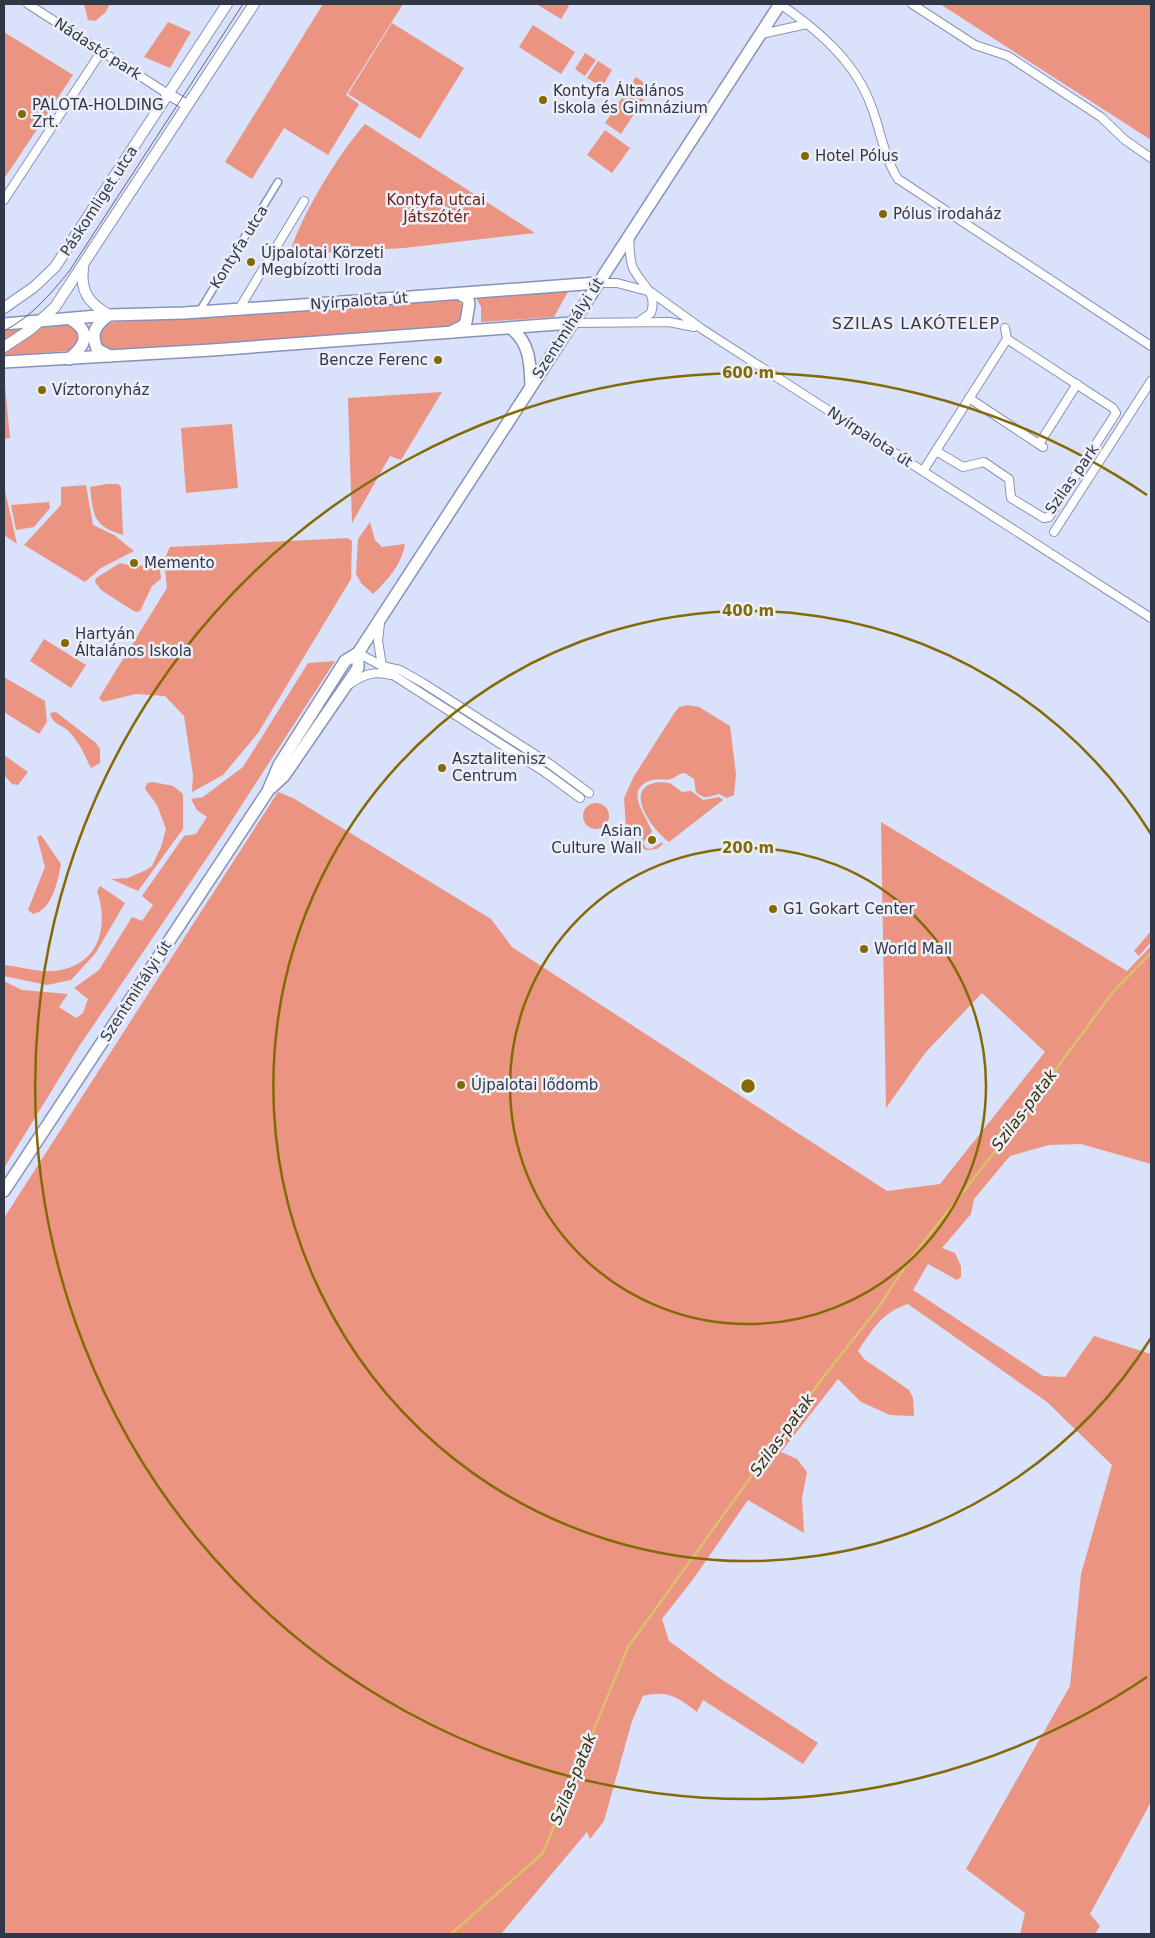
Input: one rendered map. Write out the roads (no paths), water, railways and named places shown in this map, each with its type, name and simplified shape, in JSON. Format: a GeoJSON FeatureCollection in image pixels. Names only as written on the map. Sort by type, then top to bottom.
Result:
{"type":"FeatureCollection","features":[{"type":"Feature","properties":{"kind":"main road","name":"Szentmihályi út"},"geometry":{"type":"LineString","coordinates":[[4,1191],[268,791],[279,765],[345,661],[358,653],[780,4]]}},
{"type":"Feature","properties":{"kind":"main road","name":"Nyírpalota út"},"geometry":{"type":"LineString","coordinates":[[4,324],[109,315],[199,312],[597,283]]}},
{"type":"Feature","properties":{"kind":"main road"},"geometry":{"type":"LineString","coordinates":[[448,334],[466,322],[468,299],[460,294]]}},
{"type":"Feature","properties":{"kind":"main road"},"geometry":{"type":"LineString","coordinates":[[109,315],[94,328],[93,336],[97,349],[111,356]]}},
{"type":"Feature","properties":{"kind":"main road"},"geometry":{"type":"LineString","coordinates":[[69,360],[80,350],[84,339],[81,327],[70,319]]}},
{"type":"Feature","properties":{"kind":"main road","name":"Nyírpalota út"},"geometry":{"type":"LineString","coordinates":[[4,362],[69,360],[448,334],[572,323]]}},
{"type":"Feature","properties":{"kind":"main road"},"geometry":{"type":"LineString","coordinates":[[512,329],[519,335],[527,349],[531,386]]}},
{"type":"Feature","properties":{"kind":"main road","name":"Szentmihályi út"},"geometry":{"type":"LineString","coordinates":[[268,791],[284,776],[358,668],[358,653]]}},
{"type":"Feature","properties":{"kind":"street","name":"Nádastó park"},"geometry":{"type":"LineString","coordinates":[[28,4],[101,52],[118,60],[168,94]]}},
{"type":"Feature","properties":{"kind":"street","name":"Páskomliget utca"},"geometry":{"type":"LineString","coordinates":[[4,308],[34,287],[55,267],[227,4]]}},
{"type":"Feature","properties":{"kind":"street","name":"Páskomliget utca"},"geometry":{"type":"LineString","coordinates":[[4,347],[41,321],[55,307],[254,4]]}},
{"type":"Feature","properties":{"kind":"street"},"geometry":{"type":"LineString","coordinates":[[780,4],[807,24],[840,53],[857,78],[872,107],[886,158],[898,179],[1151,346]]}},
{"type":"Feature","properties":{"kind":"street"},"geometry":{"type":"LineString","coordinates":[[912,4],[975,45],[1008,56],[1101,117],[1125,140],[1151,158]]}},
{"type":"Feature","properties":{"kind":"street"},"geometry":{"type":"LineString","coordinates":[[761,34],[807,24]]}},
{"type":"Feature","properties":{"kind":"street"},"geometry":{"type":"LineString","coordinates":[[4,200],[101,52]]}},
{"type":"Feature","properties":{"kind":"street"},"geometry":{"type":"LineString","coordinates":[[168,94],[187,106]]}},
{"type":"Feature","properties":{"kind":"street","name":"Kontyfa utca"},"geometry":{"type":"LineString","coordinates":[[199,312],[278,182]]}},
{"type":"Feature","properties":{"kind":"street","name":"Kontyfa utca"},"geometry":{"type":"LineString","coordinates":[[239,309],[304,200]]}},
{"type":"Feature","properties":{"kind":"street"},"geometry":{"type":"LineString","coordinates":[[629,234],[631,262],[636,274],[651,292],[653,299],[651,313],[640,321]]}},
{"type":"Feature","properties":{"kind":"street","name":"Páskomliget utca"},"geometry":{"type":"LineString","coordinates":[[83,267],[82,282],[85,296],[109,315]]}},
{"type":"Feature","properties":{"kind":"street","name":"Nyírpalota út"},"geometry":{"type":"LineString","coordinates":[[597,283],[617,283],[651,292],[702,329],[1151,618]]}},
{"type":"Feature","properties":{"kind":"street"},"geometry":{"type":"LineString","coordinates":[[585,303],[586,311],[593,321]]}},
{"type":"Feature","properties":{"kind":"street","name":"Nyírpalota út"},"geometry":{"type":"LineString","coordinates":[[572,323],[640,321],[683,323],[702,329]]}},
{"type":"Feature","properties":{"kind":"street"},"geometry":{"type":"LineString","coordinates":[[923,471],[1007,339],[1005,328]]}},
{"type":"Feature","properties":{"kind":"street","name":"Szilas park"},"geometry":{"type":"LineString","coordinates":[[936,451],[963,468],[984,462],[1009,479],[1012,498],[1044,518],[1049,517],[1116,414],[1113,408],[1007,339]]}},
{"type":"Feature","properties":{"kind":"street"},"geometry":{"type":"LineString","coordinates":[[1054,532],[1151,382]]}},
{"type":"Feature","properties":{"kind":"street"},"geometry":{"type":"LineString","coordinates":[[969,398],[1041,446],[1077,384]]}},
{"type":"Feature","properties":{"kind":"street"},"geometry":{"type":"LineString","coordinates":[[381,618],[378,641],[382,666]]}},
{"type":"Feature","properties":{"kind":"street"},"geometry":{"type":"LineString","coordinates":[[358,653],[382,666],[393,675],[546,773],[580,798]]}},
{"type":"Feature","properties":{"kind":"street"},"geometry":{"type":"LineString","coordinates":[[382,666],[400,670],[423,684],[550,764],[589,793]]}},
{"type":"Feature","properties":{"kind":"street"},"geometry":{"type":"LineString","coordinates":[[344,689],[361,676],[379,672],[393,675]]}},
{"type":"Feature","properties":{"kind":"waterway","name":"Szilas-patak"},"geometry":{"type":"LineString","coordinates":[[451,1934],[543,1853],[628,1647],[821,1380],[878,1308],[911,1258],[1000,1145],[1113,992],[1151,953]]}},
{"type":"Feature","properties":{"kind":"tram line"},"geometry":{"type":"LineString","coordinates":[[4,331],[23,319],[40,304],[70,270],[243,4]]}},
{"type":"Feature","properties":{"kind":"place","name":"Kontyfa Általános Iskola és Gimnázium"},"geometry":{"type":"Point","coordinates":[543,100]}},
{"type":"Feature","properties":{"kind":"place","name":"PALOTA-HOLDING Zrt."},"geometry":{"type":"Point","coordinates":[22,114]}},
{"type":"Feature","properties":{"kind":"place","name":"Hotel Pólus"},"geometry":{"type":"Point","coordinates":[805,156]}},
{"type":"Feature","properties":{"kind":"place","name":"Pólus irodaház"},"geometry":{"type":"Point","coordinates":[883,214]}},
{"type":"Feature","properties":{"kind":"place","name":"Újpalotai Körzeti Megbízotti Iroda"},"geometry":{"type":"Point","coordinates":[251,262]}},
{"type":"Feature","properties":{"kind":"place","name":"Bencze Ferenc"},"geometry":{"type":"Point","coordinates":[438,360]}},
{"type":"Feature","properties":{"kind":"place","name":"Víztoronyház"},"geometry":{"type":"Point","coordinates":[42,390]}},
{"type":"Feature","properties":{"kind":"place","name":"Memento"},"geometry":{"type":"Point","coordinates":[134,563]}},
{"type":"Feature","properties":{"kind":"place","name":"Hartyán Általános Iskola"},"geometry":{"type":"Point","coordinates":[65,643]}},
{"type":"Feature","properties":{"kind":"place","name":"Asztalitenisz Centrum"},"geometry":{"type":"Point","coordinates":[442,768]}},
{"type":"Feature","properties":{"kind":"place","name":"Asian Culture Wall"},"geometry":{"type":"Point","coordinates":[652,840]}},
{"type":"Feature","properties":{"kind":"place","name":"G1 Gokart Center"},"geometry":{"type":"Point","coordinates":[773,909]}},
{"type":"Feature","properties":{"kind":"place","name":"World Mall"},"geometry":{"type":"Point","coordinates":[864,949]}},
{"type":"Feature","properties":{"kind":"place","name":"Újpalotai lődomb"},"geometry":{"type":"Point","coordinates":[461,1085]}},
{"type":"Feature","properties":{"kind":"district","name":"SZILAS LAKÓTELEP"},"geometry":{"type":"Point","coordinates":[916,323]}},
{"type":"Feature","properties":{"kind":"park label","name":"Kontyfa utcai Játszótér"},"geometry":{"type":"Point","coordinates":[436,208]}}]}
